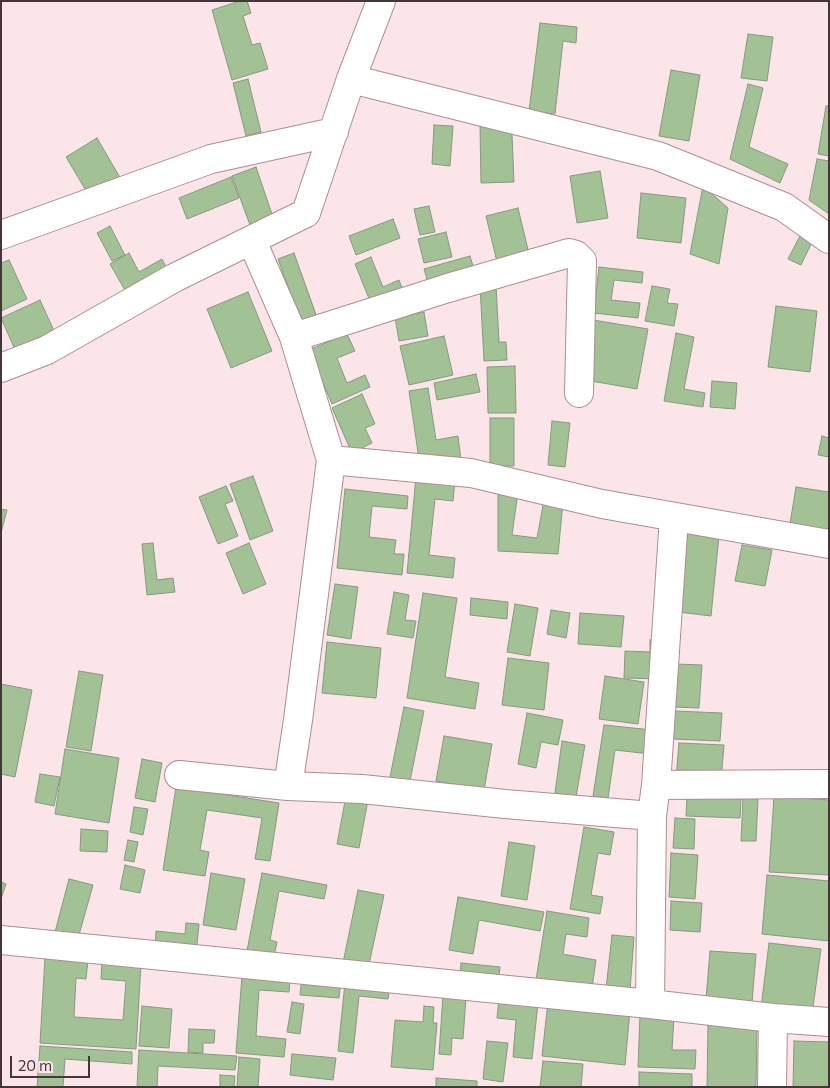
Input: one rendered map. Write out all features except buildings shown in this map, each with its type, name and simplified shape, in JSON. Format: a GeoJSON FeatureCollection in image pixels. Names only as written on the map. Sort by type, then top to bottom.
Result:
{"type":"FeatureCollection","features":[{"type":"Feature","properties":{"kind":"street"},"geometry":{"type":"LineString","coordinates":[[1,368],[47,350],[174,278],[306,213],[351,79],[381,1]]}},
{"type":"Feature","properties":{"kind":"street"},"geometry":{"type":"LineString","coordinates":[[351,79],[658,156],[784,207],[829,239]]}},
{"type":"Feature","properties":{"kind":"street"},"geometry":{"type":"LineString","coordinates":[[1,234],[211,159],[334,132]]}},
{"type":"Feature","properties":{"kind":"street"},"geometry":{"type":"LineString","coordinates":[[252,241],[294,337],[331,460],[288,786]]}},
{"type":"Feature","properties":{"kind":"street"},"geometry":{"type":"LineString","coordinates":[[294,337],[569,252],[576,255],[582,261],[579,393]]}},
{"type":"Feature","properties":{"kind":"street"},"geometry":{"type":"LineString","coordinates":[[331,460],[471,473],[602,504],[829,544]]}},
{"type":"Feature","properties":{"kind":"street"},"geometry":{"type":"LineString","coordinates":[[650,1004],[652,816],[656,785],[674,517]]}},
{"type":"Feature","properties":{"kind":"street"},"geometry":{"type":"LineString","coordinates":[[180,774],[288,786],[362,789],[505,804],[652,816]]}},
{"type":"Feature","properties":{"kind":"street"},"geometry":{"type":"LineString","coordinates":[[656,785],[829,784]]}},
{"type":"Feature","properties":{"kind":"street"},"geometry":{"type":"LineString","coordinates":[[1,940],[650,1004],[773,1018],[829,1022]]}},
{"type":"Feature","properties":{"kind":"street"},"geometry":{"type":"LineString","coordinates":[[772,1087],[773,1018]]}}]}
